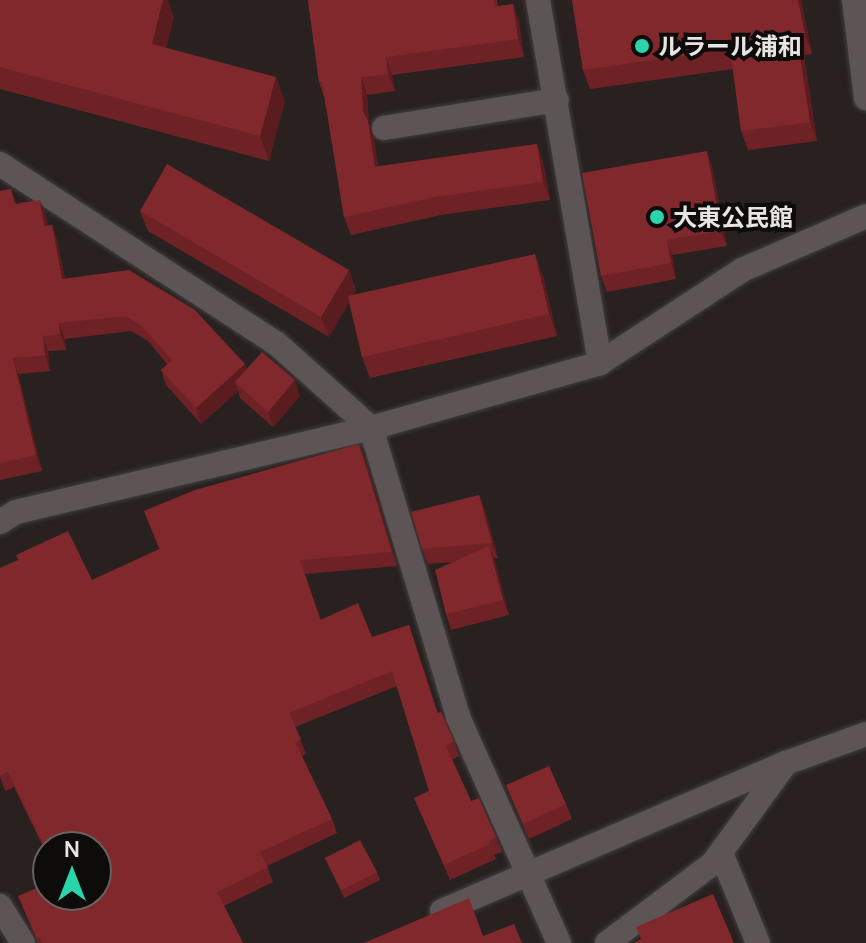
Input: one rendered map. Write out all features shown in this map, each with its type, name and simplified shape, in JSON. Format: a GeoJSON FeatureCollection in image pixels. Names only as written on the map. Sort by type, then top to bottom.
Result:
{"type":"FeatureCollection","features":[{"type":"Feature","properties":{"kind":"street"},"geometry":{"type":"LineString","coordinates":[[538,0],[600,363]]}},
{"type":"Feature","properties":{"kind":"street"},"geometry":{"type":"LineString","coordinates":[[854,0],[866,98]]}},
{"type":"Feature","properties":{"kind":"street"},"geometry":{"type":"LineString","coordinates":[[384,128],[557,100]]}},
{"type":"Feature","properties":{"kind":"street"},"geometry":{"type":"LineString","coordinates":[[0,164],[276,343],[371,428],[458,717],[559,943]]}},
{"type":"Feature","properties":{"kind":"street"},"geometry":{"type":"LineString","coordinates":[[0,522],[16,512],[371,428],[600,363],[742,270],[866,216]]}},
{"type":"Feature","properties":{"kind":"street"},"geometry":{"type":"LineString","coordinates":[[420,920],[786,763],[866,734]]}},
{"type":"Feature","properties":{"kind":"street"},"geometry":{"type":"LineString","coordinates":[[607,943],[713,863],[786,763]]}},
{"type":"Feature","properties":{"kind":"street"},"geometry":{"type":"LineString","coordinates":[[721,853],[758,943]]}},
{"type":"Feature","properties":{"kind":"street"},"geometry":{"type":"LineString","coordinates":[[0,906],[23,943]]}},
{"type":"Feature","properties":{"kind":"building"},"geometry":{"type":"Polygon","coordinates":[[[0,0],[163,0],[152,44],[276,77],[260,136],[0,67],[0,0]]]}},
{"type":"Feature","properties":{"kind":"building"},"geometry":{"type":"Polygon","coordinates":[[[308,0],[494,0],[495,7],[513,4],[518,39],[386,57],[388,74],[361,77],[363,112],[368,121],[375,167],[537,144],[543,182],[435,197],[344,217],[322,82],[319,82],[308,0]]]}},
{"type":"Feature","properties":{"kind":"building"},"geometry":{"type":"Polygon","coordinates":[[[572,0],[798,0],[805,35],[797,36],[810,122],[741,131],[730,49],[583,70],[572,0]]]}},
{"type":"Feature","properties":{"kind":"building","name":"大東公民館"},"geometry":{"type":"Polygon","coordinates":[[[707,151],[721,231],[667,240],[671,263],[601,276],[582,173],[707,151]]]}},
{"type":"Feature","properties":{"kind":"building"},"geometry":{"type":"Polygon","coordinates":[[[167,164],[349,270],[321,317],[140,211],[167,164]]]}},
{"type":"Feature","properties":{"kind":"building"},"geometry":{"type":"Polygon","coordinates":[[[11,189],[14,204],[40,200],[44,226],[52,225],[62,279],[129,270],[195,310],[245,364],[196,408],[161,370],[172,360],[142,326],[126,316],[59,323],[60,334],[43,336],[45,355],[13,358],[36,455],[0,463],[0,191],[11,189]]]}},
{"type":"Feature","properties":{"kind":"building"},"geometry":{"type":"Polygon","coordinates":[[[535,254],[549,314],[362,357],[348,296],[535,254]]]}},
{"type":"Feature","properties":{"kind":"building"},"geometry":{"type":"Polygon","coordinates":[[[262,352],[295,380],[268,412],[235,382],[262,352]]]}},
{"type":"Feature","properties":{"kind":"building"},"geometry":{"type":"Polygon","coordinates":[[[359,444],[392,552],[300,560],[320,620],[358,603],[372,637],[409,625],[437,713],[441,712],[454,741],[446,746],[471,801],[479,798],[496,837],[489,840],[490,844],[444,865],[414,798],[429,791],[392,671],[289,713],[301,739],[295,742],[332,819],[260,852],[268,867],[217,892],[243,943],[43,943],[40,937],[37,938],[18,896],[32,890],[32,911],[112,911],[112,831],[37,831],[8,772],[0,776],[0,568],[18,560],[16,555],[68,531],[92,580],[160,549],[144,511],[195,490],[359,444]]]}},
{"type":"Feature","properties":{"kind":"building"},"geometry":{"type":"Polygon","coordinates":[[[479,495],[492,543],[422,549],[411,512],[479,495]]]}},
{"type":"Feature","properties":{"kind":"building"},"geometry":{"type":"Polygon","coordinates":[[[489,546],[503,600],[446,614],[435,570],[489,546]]]}},
{"type":"Feature","properties":{"kind":"building"},"geometry":{"type":"Polygon","coordinates":[[[549,766],[566,804],[523,824],[506,785],[549,766]]]}},
{"type":"Feature","properties":{"kind":"building"},"geometry":{"type":"Polygon","coordinates":[[[360,840],[377,872],[341,890],[325,858],[360,840]]]}},
{"type":"Feature","properties":{"kind":"building"},"geometry":{"type":"Polygon","coordinates":[[[713,894],[734,943],[634,943],[641,939],[636,927],[713,894]]]}},
{"type":"Feature","properties":{"kind":"building"},"geometry":{"type":"Polygon","coordinates":[[[469,898],[483,936],[514,924],[522,943],[364,943],[469,898]]]}},
{"type":"Feature","properties":{"kind":"place","name":"ルラール浦和"},"geometry":{"type":"Point","coordinates":[642,46]}},
{"type":"Feature","properties":{"kind":"place","name":"大東公民館"},"geometry":{"type":"Point","coordinates":[657,217]}}]}
